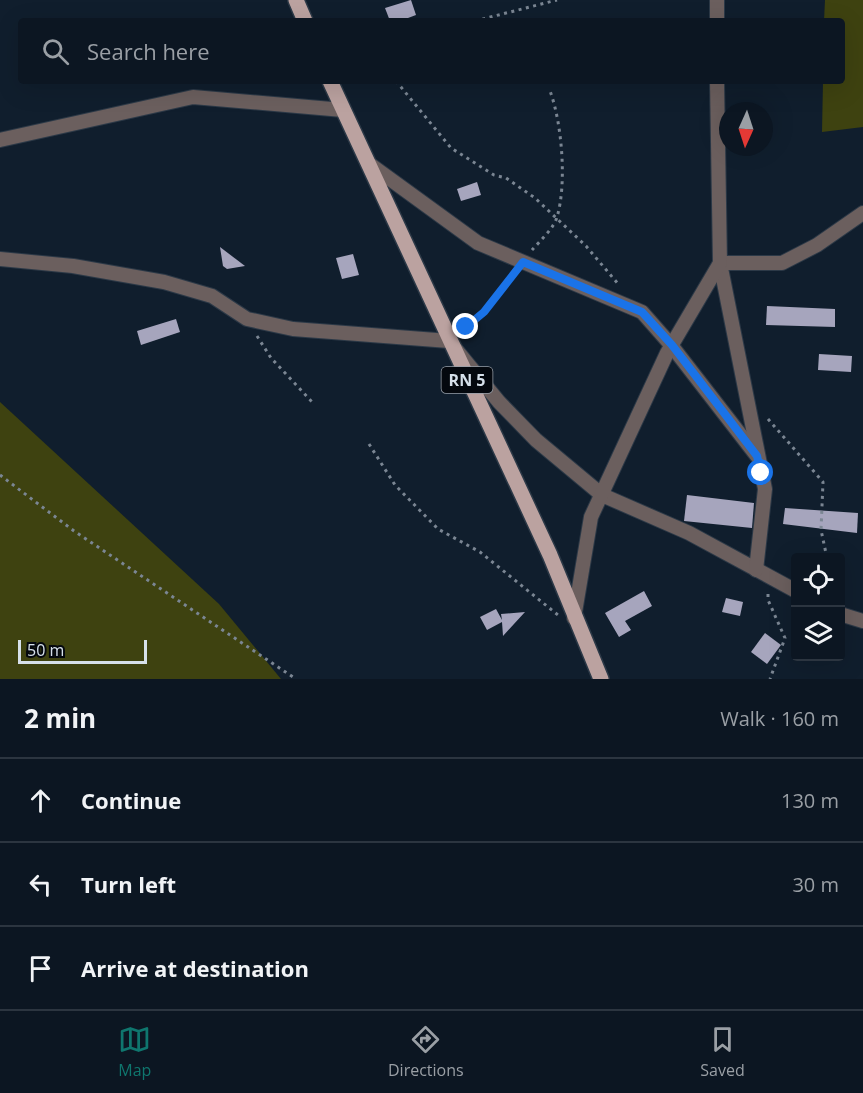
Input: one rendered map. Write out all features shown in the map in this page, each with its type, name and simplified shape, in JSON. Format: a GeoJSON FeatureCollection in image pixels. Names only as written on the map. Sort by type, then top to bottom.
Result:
{"type":"FeatureCollection","features":[{"type":"Feature","properties":{"kind":"main road"},"geometry":{"type":"LineString","coordinates":[[296,0],[304,18]]}},
{"type":"Feature","properties":{"kind":"main road","name":"RN 5"},"geometry":{"type":"LineString","coordinates":[[331,84],[550,555],[601,679]]}},
{"type":"Feature","properties":{"kind":"street"},"geometry":{"type":"LineString","coordinates":[[717,0],[717,18]]}},
{"type":"Feature","properties":{"kind":"street"},"geometry":{"type":"LineString","coordinates":[[717,84],[720,263],[765,489],[756,570]]}},
{"type":"Feature","properties":{"kind":"street"},"geometry":{"type":"LineString","coordinates":[[0,141],[193,97],[343,110]]}},
{"type":"Feature","properties":{"kind":"street"},"geometry":{"type":"LineString","coordinates":[[367,162],[478,243],[642,312],[672,345],[757,456]]}},
{"type":"Feature","properties":{"kind":"street"},"geometry":{"type":"LineString","coordinates":[[720,263],[782,263],[817,245],[863,213]]}},
{"type":"Feature","properties":{"kind":"street"},"geometry":{"type":"LineString","coordinates":[[0,259],[73,266],[164,282],[212,296],[247,319],[293,329],[449,341],[499,402],[529,433],[603,495],[689,533],[791,589]]}},
{"type":"Feature","properties":{"kind":"street"},"geometry":{"type":"LineString","coordinates":[[574,618],[591,517],[672,345],[720,263]]}},
{"type":"Feature","properties":{"kind":"street"},"geometry":{"type":"LineString","coordinates":[[845,616],[863,621]]}},
{"type":"Feature","properties":{"kind":"path"},"geometry":{"type":"LineString","coordinates":[[487,18],[557,0]]}},
{"type":"Feature","properties":{"kind":"path"},"geometry":{"type":"LineString","coordinates":[[398,84],[451,148],[494,175],[506,178],[536,198],[586,246],[621,287]]}},
{"type":"Feature","properties":{"kind":"path"},"geometry":{"type":"LineString","coordinates":[[449,341],[484,312],[557,219],[562,184],[558,111],[550,91]]}},
{"type":"Feature","properties":{"kind":"path"},"geometry":{"type":"LineString","coordinates":[[247,319],[271,358],[314,404]]}},
{"type":"Feature","properties":{"kind":"path"},"geometry":{"type":"LineString","coordinates":[[766,417],[823,482],[821,530],[826,553]]}},
{"type":"Feature","properties":{"kind":"path"},"geometry":{"type":"LineString","coordinates":[[369,444],[395,485],[438,529],[480,552],[554,614],[574,618]]}},
{"type":"Feature","properties":{"kind":"path"},"geometry":{"type":"LineString","coordinates":[[0,475],[74,531],[296,679]]}},
{"type":"Feature","properties":{"kind":"path"},"geometry":{"type":"LineString","coordinates":[[770,578],[768,600],[785,638],[770,679]]}},
{"type":"Feature","properties":{"kind":"green space"},"geometry":{"type":"Polygon","coordinates":[[[825,0],[863,0],[863,127],[822,132],[823,84],[845,84],[845,18],[824,18],[825,0]]]}},
{"type":"Feature","properties":{"kind":"green space"},"geometry":{"type":"Polygon","coordinates":[[[0,402],[219,604],[281,679],[0,679],[0,402]]]}},
{"type":"Feature","properties":{"kind":"building"},"geometry":{"type":"Polygon","coordinates":[[[411,0],[416,15],[408,18],[389,18],[385,8],[411,0]]]}},
{"type":"Feature","properties":{"kind":"building"},"geometry":{"type":"Polygon","coordinates":[[[477,182],[481,195],[461,201],[457,189],[477,182]]]}},
{"type":"Feature","properties":{"kind":"building"},"geometry":{"type":"Polygon","coordinates":[[[220,247],[245,266],[227,269],[223,266],[220,247]]]}},
{"type":"Feature","properties":{"kind":"building"},"geometry":{"type":"Polygon","coordinates":[[[353,254],[359,275],[342,279],[336,258],[353,254]]]}},
{"type":"Feature","properties":{"kind":"building"},"geometry":{"type":"Polygon","coordinates":[[[767,306],[835,309],[835,327],[766,325],[767,306]]]}},
{"type":"Feature","properties":{"kind":"building"},"geometry":{"type":"Polygon","coordinates":[[[176,319],[180,332],[141,345],[137,331],[176,319]]]}},
{"type":"Feature","properties":{"kind":"building"},"geometry":{"type":"Polygon","coordinates":[[[819,354],[852,356],[851,372],[818,370],[819,354]]]}},
{"type":"Feature","properties":{"kind":"building"},"geometry":{"type":"Polygon","coordinates":[[[687,495],[754,503],[752,528],[684,521],[687,495]]]}},
{"type":"Feature","properties":{"kind":"building"},"geometry":{"type":"Polygon","coordinates":[[[785,508],[858,513],[857,533],[783,524],[785,508]]]}},
{"type":"Feature","properties":{"kind":"building"},"geometry":{"type":"Polygon","coordinates":[[[644,591],[652,606],[625,621],[631,630],[619,637],[605,613],[644,591]]]}},
{"type":"Feature","properties":{"kind":"building"},"geometry":{"type":"Polygon","coordinates":[[[726,598],[743,602],[740,616],[722,612],[726,598]]]}},
{"type":"Feature","properties":{"kind":"building"},"geometry":{"type":"Polygon","coordinates":[[[496,609],[502,620],[501,614],[525,612],[503,636],[502,622],[487,630],[480,617],[496,609]]]}},
{"type":"Feature","properties":{"kind":"building"},"geometry":{"type":"Polygon","coordinates":[[[765,633],[781,645],[767,664],[751,652],[765,633]]]}},
{"type":"Feature","properties":{"kind":"route"},"geometry":{"type":"LineString","coordinates":[[466,327],[484,312],[523,262],[642,312],[672,345],[757,456],[761,473]]}}]}
